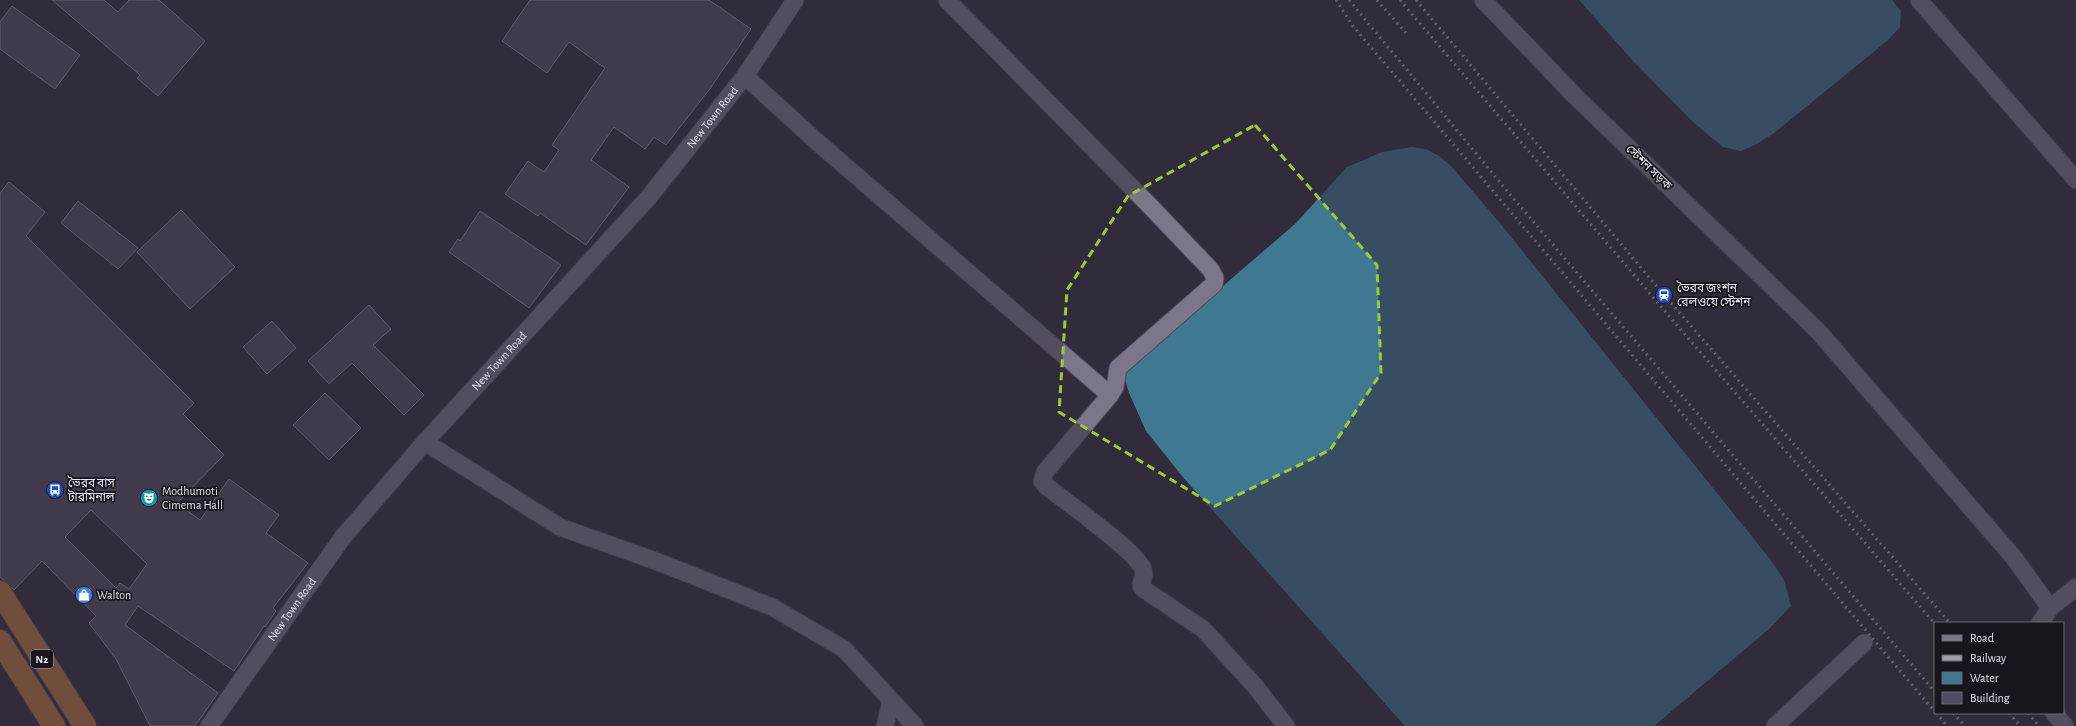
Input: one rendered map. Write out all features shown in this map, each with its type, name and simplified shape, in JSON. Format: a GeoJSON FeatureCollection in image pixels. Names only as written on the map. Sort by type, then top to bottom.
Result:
{"type":"FeatureCollection","features":[{"type":"Feature","properties":{"kind":"highway","name":"N2"},"geometry":{"type":"LineString","coordinates":[[0,592],[85,726]]}},
{"type":"Feature","properties":{"kind":"highway","name":"N2"},"geometry":{"type":"LineString","coordinates":[[0,641],[54,726]]}},
{"type":"Feature","properties":{"kind":"street","name":"New Town Road"},"geometry":{"type":"LineString","coordinates":[[209,726],[343,537],[425,442],[649,197],[745,76],[795,0]]}},
{"type":"Feature","properties":{"kind":"street"},"geometry":{"type":"LineString","coordinates":[[947,0],[1151,207],[1206,265],[1215,278],[1214,284],[1122,363],[1118,368],[1115,387],[1110,395],[1045,472],[1042,481],[1046,486],[1129,551],[1143,568],[1144,575],[1141,584],[1142,588],[1203,629],[1256,686],[1286,726]]}},
{"type":"Feature","properties":{"kind":"street","name":"স্টেশন সড়ক"},"geometry":{"type":"LineString","coordinates":[[1483,0],[1575,96],[1818,331],[2015,560],[2050,608]]}},
{"type":"Feature","properties":{"kind":"street"},"geometry":{"type":"LineString","coordinates":[[1919,0],[2076,180]]}},
{"type":"Feature","properties":{"kind":"street"},"geometry":{"type":"LineString","coordinates":[[745,76],[815,140],[1110,395]]}},
{"type":"Feature","properties":{"kind":"street"},"geometry":{"type":"LineString","coordinates":[[425,442],[560,527],[661,563],[772,607],[844,649],[915,726]]}},
{"type":"Feature","properties":{"kind":"street"},"geometry":{"type":"LineString","coordinates":[[2041,622],[2050,608],[2076,587]]}},
{"type":"Feature","properties":{"kind":"street"},"geometry":{"type":"LineString","coordinates":[[1775,726],[1864,643]]}},
{"type":"Feature","properties":{"kind":"street"},"geometry":{"type":"LineString","coordinates":[[885,726],[891,701]]}},
{"type":"Feature","properties":{"kind":"street"},"geometry":{"type":"LineString","coordinates":[[2055,714],[2065,726]]}},
{"type":"Feature","properties":{"kind":"highlighted area"},"geometry":{"type":"Polygon","coordinates":[[[1255,125],[1377,265],[1381,373],[1330,450],[1215,506],[1059,412],[1067,290],[1128,196],[1255,125]]]}},
{"type":"Feature","properties":{"kind":"water"},"geometry":{"type":"Polygon","coordinates":[[[1579,0],[1892,0],[1901,11],[1900,27],[1887,41],[1774,133],[1757,144],[1741,151],[1723,147],[1693,122],[1633,61],[1579,0]]]}},
{"type":"Feature","properties":{"kind":"water"},"geometry":{"type":"Polygon","coordinates":[[[1412,147],[1426,149],[1439,156],[1451,166],[1499,222],[1770,559],[1784,580],[1791,606],[1769,629],[1654,726],[1405,726],[1182,476],[1146,431],[1129,393],[1123,372],[1295,224],[1347,167],[1382,152],[1412,147]]]}},
{"type":"Feature","properties":{"kind":"building"},"geometry":{"type":"Polygon","coordinates":[[[52,0],[104,0],[118,12],[129,0],[159,0],[205,41],[158,96],[137,78],[140,75],[52,0]]]}},
{"type":"Feature","properties":{"kind":"building"},"geometry":{"type":"Polygon","coordinates":[[[530,0],[709,0],[751,29],[709,90],[666,145],[654,137],[645,149],[614,127],[591,160],[629,187],[586,245],[540,213],[538,216],[505,194],[528,161],[544,172],[559,150],[552,145],[605,68],[569,42],[547,73],[502,41],[530,0]]]}},
{"type":"Feature","properties":{"kind":"building"},"geometry":{"type":"Polygon","coordinates":[[[12,6],[80,55],[55,89],[0,49],[0,22],[12,6]]]}},
{"type":"Feature","properties":{"kind":"building"},"geometry":{"type":"Polygon","coordinates":[[[9,182],[45,212],[26,236],[194,403],[183,414],[224,455],[177,503],[200,520],[229,479],[279,515],[266,533],[308,563],[273,608],[276,611],[265,627],[264,626],[234,671],[138,606],[125,625],[218,693],[195,726],[150,726],[116,659],[89,623],[96,616],[42,561],[14,590],[0,577],[0,193],[9,182]],[[91,510],[65,537],[116,588],[120,583],[129,589],[147,564],[91,510]]]}},
{"type":"Feature","properties":{"kind":"building"},"geometry":{"type":"Polygon","coordinates":[[[78,201],[138,248],[118,269],[61,223],[78,201]]]}},
{"type":"Feature","properties":{"kind":"building"},"geometry":{"type":"Polygon","coordinates":[[[181,210],[235,267],[190,309],[137,252],[181,210]]]}},
{"type":"Feature","properties":{"kind":"building"},"geometry":{"type":"Polygon","coordinates":[[[480,211],[561,265],[529,308],[449,252],[458,239],[460,241],[480,211]]]}},
{"type":"Feature","properties":{"kind":"building"},"geometry":{"type":"Polygon","coordinates":[[[369,305],[391,329],[373,345],[424,395],[404,415],[352,363],[329,384],[308,361],[369,305]]]}},
{"type":"Feature","properties":{"kind":"building"},"geometry":{"type":"Polygon","coordinates":[[[272,321],[296,348],[267,374],[243,347],[272,321]]]}},
{"type":"Feature","properties":{"kind":"building"},"geometry":{"type":"Polygon","coordinates":[[[325,393],[361,428],[329,460],[293,425],[325,393]]]}},
{"type":"Feature","properties":{"kind":"railway"},"geometry":{"type":"LineString","coordinates":[[1336,0],[1353,26],[1934,711]]}},
{"type":"Feature","properties":{"kind":"railway"},"geometry":{"type":"LineString","coordinates":[[1349,0],[1508,192],[1934,691]]}},
{"type":"Feature","properties":{"kind":"railway"},"geometry":{"type":"LineString","coordinates":[[1377,0],[1406,33]]}},
{"type":"Feature","properties":{"kind":"railway"},"geometry":{"type":"LineString","coordinates":[[1400,0],[1657,302],[1934,623]]}},
{"type":"Feature","properties":{"kind":"railway"},"geometry":{"type":"LineString","coordinates":[[1416,0],[1664,295],[1949,622]]}},
{"type":"Feature","properties":{"kind":"railway"},"geometry":{"type":"LineString","coordinates":[[1937,714],[1947,726]]}},
{"type":"Feature","properties":{"kind":"railway"},"geometry":{"type":"LineString","coordinates":[[1954,714],[1965,726]]}},
{"type":"Feature","properties":{"kind":"railway"},"geometry":{"type":"LineString","coordinates":[[2010,714],[2020,726]]}},
{"type":"Feature","properties":{"kind":"railway"},"geometry":{"type":"LineString","coordinates":[[2029,714],[2039,726]]}},
{"type":"Feature","properties":{"kind":"place","name":"ভৈরব জংশন রেলওয়ে স্টেশন"},"geometry":{"type":"Point","coordinates":[1664,295]}},
{"type":"Feature","properties":{"kind":"place","name":"ভৈরব বাস টারমিনাল"},"geometry":{"type":"Point","coordinates":[55,490]}},
{"type":"Feature","properties":{"kind":"place","name":"Modhumoti Cimema Hall"},"geometry":{"type":"Point","coordinates":[149,498]}},
{"type":"Feature","properties":{"kind":"place","name":"Walton"},"geometry":{"type":"Point","coordinates":[84,595]}}]}
